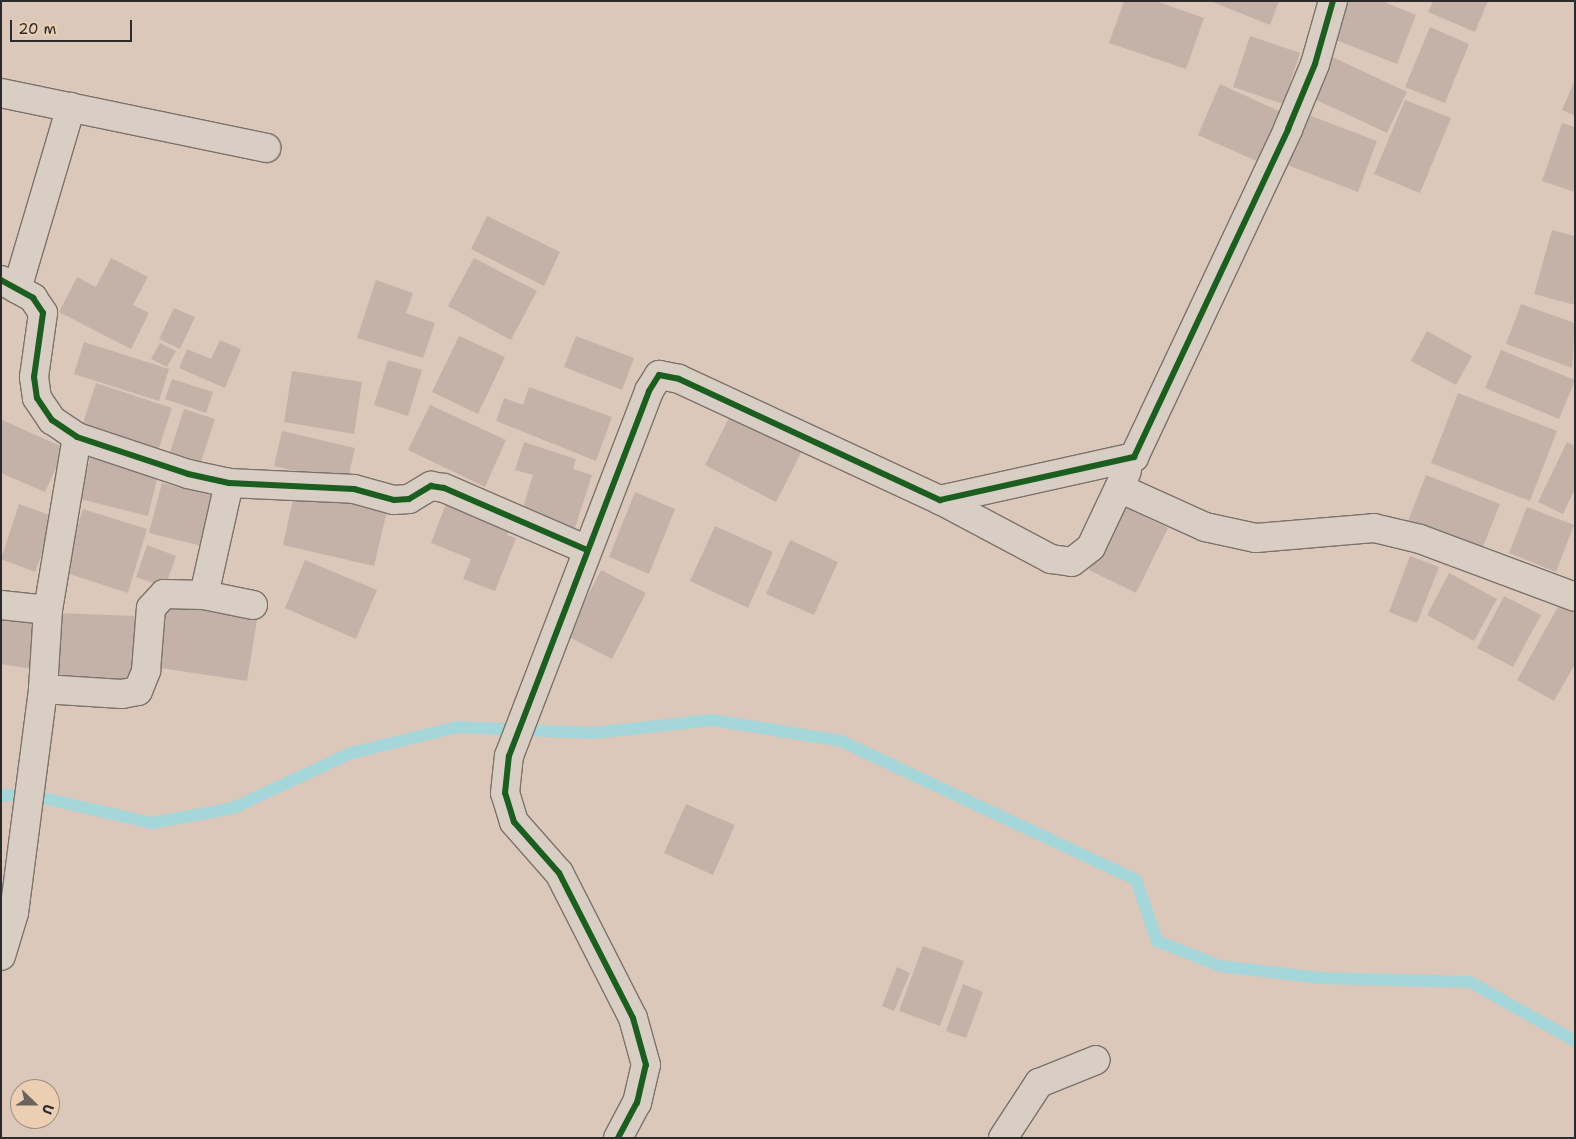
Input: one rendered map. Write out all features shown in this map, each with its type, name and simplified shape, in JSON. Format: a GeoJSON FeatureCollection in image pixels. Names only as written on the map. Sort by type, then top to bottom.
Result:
{"type":"FeatureCollection","features":[{"type":"Feature","properties":{"kind":"street"},"geometry":{"type":"LineString","coordinates":[[618,1138],[637,1103],[646,1065],[633,1018],[559,873],[514,822],[504,793],[509,756],[649,392],[660,375],[679,379],[940,500],[1062,563],[1084,556],[1091,547],[1134,457],[1288,129],[1315,64],[1333,1]]}},
{"type":"Feature","properties":{"kind":"street"},"geometry":{"type":"LineString","coordinates":[[1,93],[266,148]]}},
{"type":"Feature","properties":{"kind":"street"},"geometry":{"type":"LineString","coordinates":[[71,107],[9,284],[33,298],[43,312],[34,377],[37,398],[52,420],[77,437],[188,474],[228,483],[354,489],[394,500],[409,499],[430,486],[444,488],[587,550]]}},
{"type":"Feature","properties":{"kind":"street"},"geometry":{"type":"LineString","coordinates":[[1,956],[14,913],[34,781],[48,610],[77,437]]}},
{"type":"Feature","properties":{"kind":"street"},"geometry":{"type":"LineString","coordinates":[[940,500],[1134,457]]}},
{"type":"Feature","properties":{"kind":"street"},"geometry":{"type":"LineString","coordinates":[[204,595],[228,483]]}},
{"type":"Feature","properties":{"kind":"street"},"geometry":{"type":"LineString","coordinates":[[1119,488],[1205,527],[1256,538],[1374,528],[1420,539],[1575,597]]}},
{"type":"Feature","properties":{"kind":"street"},"geometry":{"type":"LineString","coordinates":[[43,689],[122,694],[138,691],[146,671],[151,608],[164,594],[204,595],[254,605]]}},
{"type":"Feature","properties":{"kind":"street"},"geometry":{"type":"LineString","coordinates":[[1,605],[48,610]]}},
{"type":"Feature","properties":{"kind":"street"},"geometry":{"type":"LineString","coordinates":[[1003,1138],[1039,1083],[1096,1060]]}},
{"type":"Feature","properties":{"kind":"building"},"geometry":{"type":"Polygon","coordinates":[[[1124,1],[1156,1],[1204,18],[1186,69],[1109,43],[1124,1]]]}},
{"type":"Feature","properties":{"kind":"building"},"geometry":{"type":"Polygon","coordinates":[[[1210,1],[1279,1],[1270,25],[1210,1]]]}},
{"type":"Feature","properties":{"kind":"building"},"geometry":{"type":"Polygon","coordinates":[[[1346,1],[1382,1],[1416,15],[1397,64],[1331,38],[1346,1]]]}},
{"type":"Feature","properties":{"kind":"building"},"geometry":{"type":"Polygon","coordinates":[[[1433,1],[1488,1],[1475,32],[1428,12],[1433,1]]]}},
{"type":"Feature","properties":{"kind":"building"},"geometry":{"type":"Polygon","coordinates":[[[1430,27],[1469,44],[1445,103],[1405,87],[1430,27]]]}},
{"type":"Feature","properties":{"kind":"building"},"geometry":{"type":"Polygon","coordinates":[[[1250,36],[1300,53],[1283,104],[1233,87],[1250,36]]]}},
{"type":"Feature","properties":{"kind":"building"},"geometry":{"type":"Polygon","coordinates":[[[1328,55],[1407,92],[1387,133],[1308,96],[1328,55]]]}},
{"type":"Feature","properties":{"kind":"building"},"geometry":{"type":"Polygon","coordinates":[[[1575,80],[1575,116],[1562,110],[1575,80]]]}},
{"type":"Feature","properties":{"kind":"building"},"geometry":{"type":"Polygon","coordinates":[[[1220,84],[1283,113],[1261,163],[1198,135],[1220,84]]]}},
{"type":"Feature","properties":{"kind":"building"},"geometry":{"type":"Polygon","coordinates":[[[1405,100],[1451,118],[1420,193],[1374,174],[1405,100]]]}},
{"type":"Feature","properties":{"kind":"building"},"geometry":{"type":"Polygon","coordinates":[[[1301,112],[1377,141],[1358,192],[1282,163],[1301,112]]]}},
{"type":"Feature","properties":{"kind":"building"},"geometry":{"type":"Polygon","coordinates":[[[1562,123],[1575,127],[1575,192],[1542,181],[1562,123]]]}},
{"type":"Feature","properties":{"kind":"building"},"geometry":{"type":"Polygon","coordinates":[[[487,216],[560,252],[544,286],[471,249],[487,216]]]}},
{"type":"Feature","properties":{"kind":"building"},"geometry":{"type":"Polygon","coordinates":[[[1552,230],[1575,236],[1575,305],[1534,294],[1552,230]]]}},
{"type":"Feature","properties":{"kind":"building"},"geometry":{"type":"Polygon","coordinates":[[[111,258],[148,277],[133,305],[149,313],[131,349],[59,312],[77,277],[96,287],[111,258]]]}},
{"type":"Feature","properties":{"kind":"building"},"geometry":{"type":"Polygon","coordinates":[[[474,258],[537,291],[511,340],[448,306],[474,258]]]}},
{"type":"Feature","properties":{"kind":"building"},"geometry":{"type":"Polygon","coordinates":[[[376,280],[413,293],[406,313],[435,323],[423,358],[357,338],[376,280]]]}},
{"type":"Feature","properties":{"kind":"building"},"geometry":{"type":"Polygon","coordinates":[[[1521,304],[1575,323],[1572,368],[1506,344],[1521,304]]]}},
{"type":"Feature","properties":{"kind":"building"},"geometry":{"type":"Polygon","coordinates":[[[174,308],[195,317],[180,349],[159,339],[174,308]]]}},
{"type":"Feature","properties":{"kind":"building"},"geometry":{"type":"Polygon","coordinates":[[[1427,331],[1472,356],[1456,385],[1411,361],[1427,331]]]}},
{"type":"Feature","properties":{"kind":"building"},"geometry":{"type":"Polygon","coordinates":[[[459,336],[505,357],[478,414],[432,392],[459,336]]]}},
{"type":"Feature","properties":{"kind":"building"},"geometry":{"type":"Polygon","coordinates":[[[576,336],[634,358],[622,390],[564,367],[576,336]]]}},
{"type":"Feature","properties":{"kind":"building"},"geometry":{"type":"Polygon","coordinates":[[[220,340],[241,349],[225,388],[179,368],[187,349],[211,359],[220,340]]]}},
{"type":"Feature","properties":{"kind":"building"},"geometry":{"type":"Polygon","coordinates":[[[84,342],[169,369],[159,401],[74,374],[84,342]]]}},
{"type":"Feature","properties":{"kind":"building"},"geometry":{"type":"Polygon","coordinates":[[[160,343],[176,351],[167,367],[151,359],[160,343]]]}},
{"type":"Feature","properties":{"kind":"building"},"geometry":{"type":"Polygon","coordinates":[[[1501,350],[1575,380],[1559,419],[1485,388],[1501,350]]]}},
{"type":"Feature","properties":{"kind":"building"},"geometry":{"type":"Polygon","coordinates":[[[388,360],[422,370],[408,416],[374,405],[388,360]]]}},
{"type":"Feature","properties":{"kind":"building"},"geometry":{"type":"Polygon","coordinates":[[[292,371],[362,382],[354,434],[284,422],[292,371]]]}},
{"type":"Feature","properties":{"kind":"building"},"geometry":{"type":"Polygon","coordinates":[[[172,379],[213,392],[206,413],[165,399],[172,379]]]}},
{"type":"Feature","properties":{"kind":"building"},"geometry":{"type":"Polygon","coordinates":[[[96,383],[172,408],[157,454],[81,429],[96,383]]]}},
{"type":"Feature","properties":{"kind":"building"},"geometry":{"type":"Polygon","coordinates":[[[529,387],[612,417],[596,461],[496,421],[504,398],[523,405],[529,387]]]}},
{"type":"Feature","properties":{"kind":"building"},"geometry":{"type":"Polygon","coordinates":[[[1458,393],[1557,431],[1530,501],[1431,463],[1458,393]]]}},
{"type":"Feature","properties":{"kind":"building"},"geometry":{"type":"Polygon","coordinates":[[[430,405],[506,440],[485,487],[408,450],[430,405]]]}},
{"type":"Feature","properties":{"kind":"building"},"geometry":{"type":"Polygon","coordinates":[[[184,409],[215,419],[201,462],[170,452],[184,409]]]}},
{"type":"Feature","properties":{"kind":"building"},"geometry":{"type":"Polygon","coordinates":[[[732,412],[803,449],[776,502],[705,465],[732,412]]]}},
{"type":"Feature","properties":{"kind":"building"},"geometry":{"type":"Polygon","coordinates":[[[2,420],[65,448],[45,492],[1,473],[2,420]]]}},
{"type":"Feature","properties":{"kind":"building"},"geometry":{"type":"Polygon","coordinates":[[[282,431],[355,448],[347,483],[274,466],[282,431]]]}},
{"type":"Feature","properties":{"kind":"building"},"geometry":{"type":"Polygon","coordinates":[[[524,442],[576,459],[573,469],[592,475],[575,528],[522,511],[533,475],[515,470],[524,442]]]}},
{"type":"Feature","properties":{"kind":"building"},"geometry":{"type":"Polygon","coordinates":[[[1567,442],[1575,446],[1575,489],[1563,514],[1538,502],[1567,442]]]}},
{"type":"Feature","properties":{"kind":"building"},"geometry":{"type":"Polygon","coordinates":[[[91,454],[159,471],[148,516],[80,499],[91,454]]]}},
{"type":"Feature","properties":{"kind":"building"},"geometry":{"type":"Polygon","coordinates":[[[1426,475],[1500,504],[1480,554],[1406,526],[1426,475]]]}},
{"type":"Feature","properties":{"kind":"building"},"geometry":{"type":"Polygon","coordinates":[[[162,483],[214,496],[202,546],[149,533],[162,483]]]}},
{"type":"Feature","properties":{"kind":"building"},"geometry":{"type":"Polygon","coordinates":[[[295,490],[387,511],[374,566],[283,545],[295,490]]]}},
{"type":"Feature","properties":{"kind":"building"},"geometry":{"type":"Polygon","coordinates":[[[635,492],[675,509],[649,574],[609,557],[635,492]]]}},
{"type":"Feature","properties":{"kind":"building"},"geometry":{"type":"Polygon","coordinates":[[[447,501],[511,526],[507,535],[516,538],[495,591],[463,579],[471,559],[431,543],[447,501]]]}},
{"type":"Feature","properties":{"kind":"building"},"geometry":{"type":"Polygon","coordinates":[[[19,504],[55,517],[35,572],[1,559],[19,504]]]}},
{"type":"Feature","properties":{"kind":"building"},"geometry":{"type":"Polygon","coordinates":[[[1121,505],[1168,528],[1136,593],[1089,570],[1121,505]]]}},
{"type":"Feature","properties":{"kind":"building"},"geometry":{"type":"Polygon","coordinates":[[[1527,507],[1574,525],[1556,572],[1509,553],[1527,507]]]}},
{"type":"Feature","properties":{"kind":"building"},"geometry":{"type":"Polygon","coordinates":[[[83,509],[147,529],[128,593],[63,572],[83,509]]]}},
{"type":"Feature","properties":{"kind":"building"},"geometry":{"type":"Polygon","coordinates":[[[715,526],[773,552],[748,608],[690,581],[715,526]]]}},
{"type":"Feature","properties":{"kind":"building"},"geometry":{"type":"Polygon","coordinates":[[[790,540],[838,562],[814,615],[766,594],[790,540]]]}},
{"type":"Feature","properties":{"kind":"building"},"geometry":{"type":"Polygon","coordinates":[[[147,545],[176,556],[165,587],[136,577],[147,545]]]}},
{"type":"Feature","properties":{"kind":"building"},"geometry":{"type":"Polygon","coordinates":[[[1410,556],[1439,567],[1417,623],[1389,612],[1410,556]]]}},
{"type":"Feature","properties":{"kind":"building"},"geometry":{"type":"Polygon","coordinates":[[[305,560],[377,590],[356,639],[285,608],[305,560]]]}},
{"type":"Feature","properties":{"kind":"building"},"geometry":{"type":"Polygon","coordinates":[[[601,570],[646,593],[612,659],[567,636],[601,570]]]}},
{"type":"Feature","properties":{"kind":"building"},"geometry":{"type":"Polygon","coordinates":[[[1449,573],[1497,599],[1474,641],[1427,615],[1449,573]]]}},
{"type":"Feature","properties":{"kind":"building"},"geometry":{"type":"Polygon","coordinates":[[[1504,596],[1541,615],[1513,667],[1477,648],[1504,596]]]}},
{"type":"Feature","properties":{"kind":"building"},"geometry":{"type":"Polygon","coordinates":[[[165,600],[258,614],[247,681],[154,667],[165,600]]]}},
{"type":"Feature","properties":{"kind":"building"},"geometry":{"type":"Polygon","coordinates":[[[1559,605],[1575,614],[1575,664],[1554,701],[1517,680],[1559,605]]]}},
{"type":"Feature","properties":{"kind":"building"},"geometry":{"type":"Polygon","coordinates":[[[1,611],[41,618],[33,669],[1,664],[1,611]]]}},
{"type":"Feature","properties":{"kind":"building"},"geometry":{"type":"Polygon","coordinates":[[[57,613],[137,616],[133,688],[53,684],[57,613]]]}},
{"type":"Feature","properties":{"kind":"building"},"geometry":{"type":"Polygon","coordinates":[[[686,804],[735,825],[713,875],[664,853],[686,804]]]}},
{"type":"Feature","properties":{"kind":"building"},"geometry":{"type":"Polygon","coordinates":[[[923,946],[964,961],[940,1026],[899,1011],[923,946]]]}},
{"type":"Feature","properties":{"kind":"building"},"geometry":{"type":"Polygon","coordinates":[[[897,967],[910,973],[894,1011],[882,1006],[897,967]]]}},
{"type":"Feature","properties":{"kind":"building"},"geometry":{"type":"Polygon","coordinates":[[[963,984],[983,992],[966,1038],[946,1031],[963,984]]]}},
{"type":"Feature","properties":{"kind":"waterway"},"geometry":{"type":"LineString","coordinates":[[1,796],[26,794],[152,823],[233,808],[351,753],[458,727],[593,733],[712,720],[841,741],[1136,880],[1157,941],[1220,966],[1320,978],[1470,982],[1575,1041]]}},
{"type":"Feature","properties":{"kind":"cycle path"},"geometry":{"type":"LineString","coordinates":[[618,1138],[637,1103],[646,1065],[633,1018],[559,873],[514,822],[505,793],[509,756],[649,391],[659,375],[679,379],[940,500],[1134,457],[1288,129],[1315,64],[1333,1]]}},
{"type":"Feature","properties":{"kind":"cycle path"},"geometry":{"type":"LineString","coordinates":[[1,280],[33,298],[43,313],[34,377],[37,398],[52,420],[77,437],[188,474],[229,483],[354,489],[394,500],[409,499],[431,486],[444,488],[587,550]]}}]}
